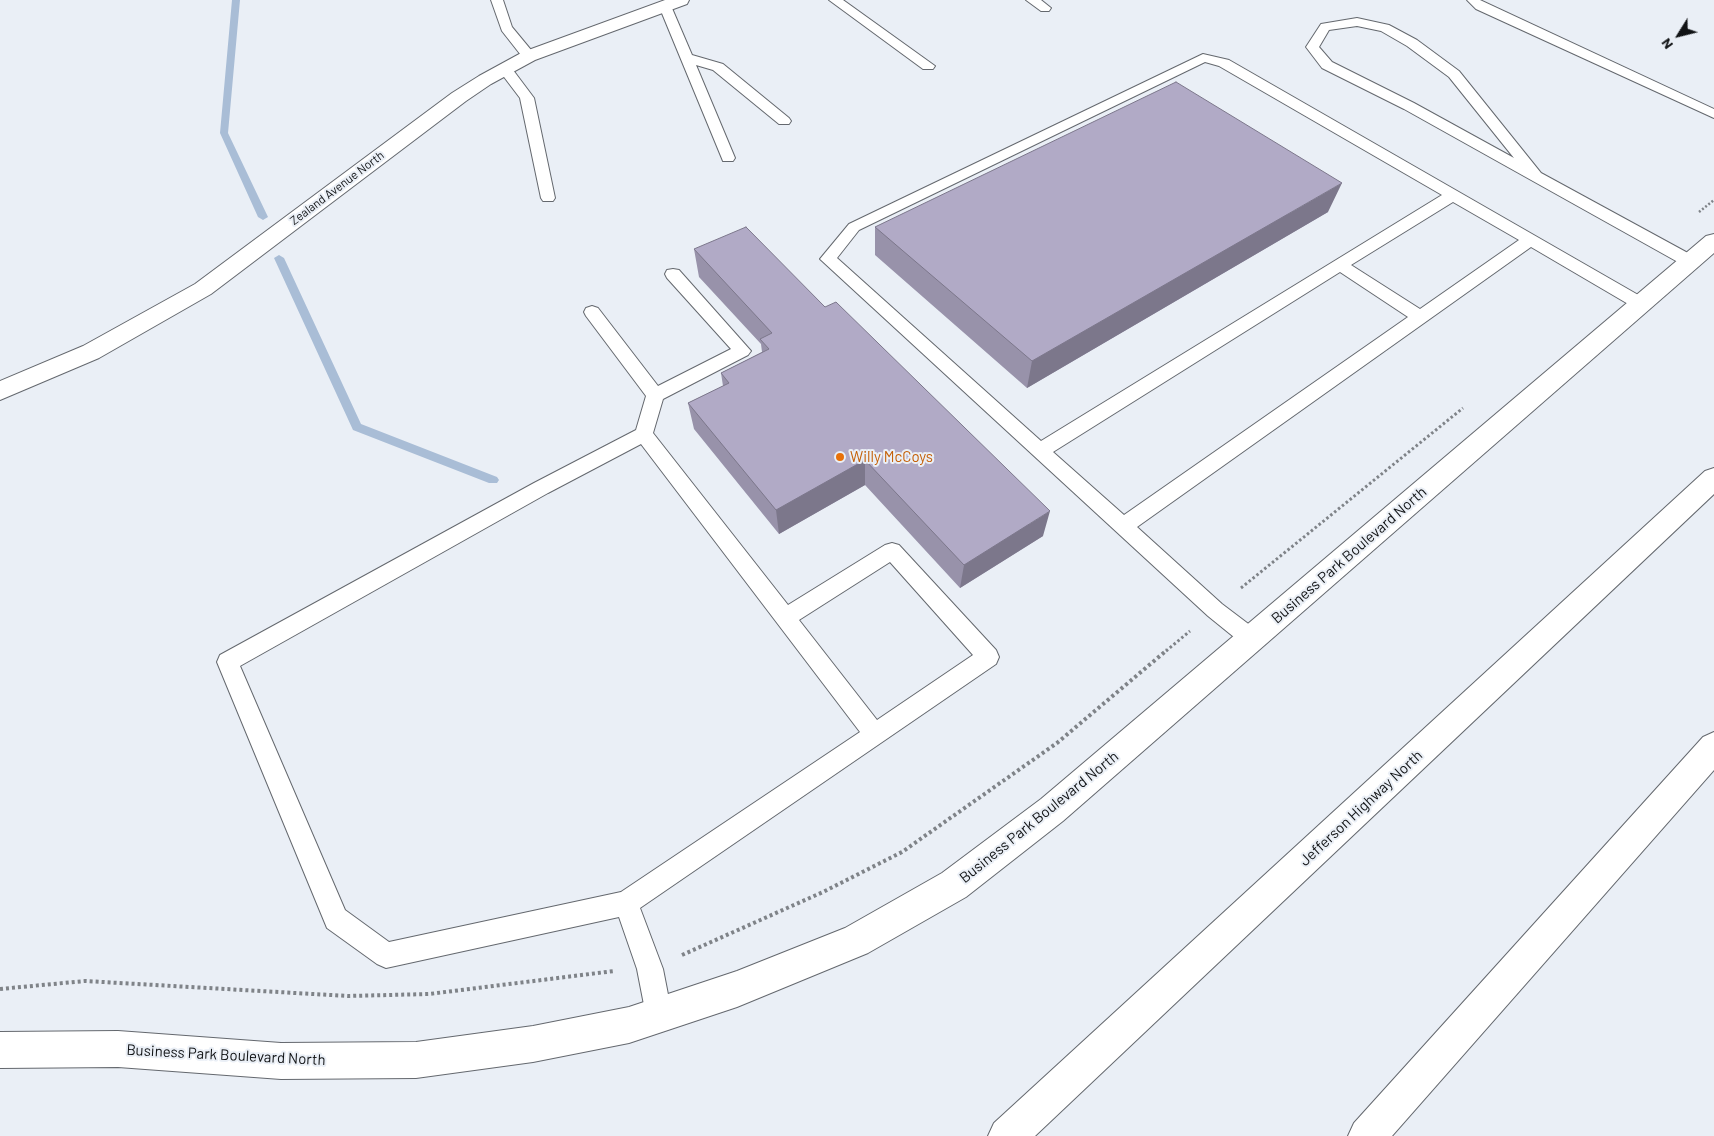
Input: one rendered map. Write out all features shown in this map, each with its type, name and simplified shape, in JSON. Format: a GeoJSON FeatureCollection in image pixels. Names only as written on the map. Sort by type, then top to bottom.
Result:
{"type":"FeatureCollection","features":[{"type":"Feature","properties":{"kind":"main road","name":"Zealand Avenue North"},"geometry":{"type":"LineString","coordinates":[[0,390],[90,352],[156,317],[203,289],[459,97],[505,69],[529,56],[673,3]]}},
{"type":"Feature","properties":{"kind":"main road","name":"Business Park Boulevard North"},"geometry":{"type":"LineString","coordinates":[[0,1050],[118,1049],[281,1061],[416,1060],[533,1044],[629,1025],[737,989],[856,941],[954,885],[1052,810],[1714,242]]}},
{"type":"Feature","properties":{"kind":"main road","name":"Jefferson Highway North"},"geometry":{"type":"LineString","coordinates":[[1007,1136],[1714,478]]}},
{"type":"Feature","properties":{"kind":"main road"},"geometry":{"type":"LineString","coordinates":[[1368,1136],[1714,747]]}},
{"type":"Feature","properties":{"kind":"lane"},"geometry":{"type":"LineString","coordinates":[[497,0],[506,28],[529,56]]}},
{"type":"Feature","properties":{"kind":"lane"},"geometry":{"type":"LineString","coordinates":[[835,0],[928,66]]}},
{"type":"Feature","properties":{"kind":"lane"},"geometry":{"type":"LineString","coordinates":[[1032,0],[1045,8]]}},
{"type":"Feature","properties":{"kind":"lane"},"geometry":{"type":"LineString","coordinates":[[1473,0],[1480,6],[1714,114]]}},
{"type":"Feature","properties":{"kind":"lane"},"geometry":{"type":"LineString","coordinates":[[673,3],[687,58],[728,158]]}},
{"type":"Feature","properties":{"kind":"lane"},"geometry":{"type":"LineString","coordinates":[[1536,176],[1454,74],[1412,43],[1385,28],[1357,22],[1325,28],[1312,47],[1327,65],[1409,106],[1691,262]]}},
{"type":"Feature","properties":{"kind":"lane"},"geometry":{"type":"LineString","coordinates":[[687,58],[718,67],[784,121]]}},
{"type":"Feature","properties":{"kind":"lane"},"geometry":{"type":"LineString","coordinates":[[1252,638],[1215,610],[828,258],[854,227],[1203,58],[1224,63],[1641,304]]}},
{"type":"Feature","properties":{"kind":"lane"},"geometry":{"type":"LineString","coordinates":[[505,69],[527,98],[548,198]]}},
{"type":"Feature","properties":{"kind":"lane"},"geometry":{"type":"LineString","coordinates":[[1039,450],[1453,195]]}},
{"type":"Feature","properties":{"kind":"lane"},"geometry":{"type":"LineString","coordinates":[[1123,526],[1530,240]]}},
{"type":"Feature","properties":{"kind":"lane"},"geometry":{"type":"LineString","coordinates":[[1340,264],[1420,317]]}},
{"type":"Feature","properties":{"kind":"lane"},"geometry":{"type":"LineString","coordinates":[[673,274],[742,351],[655,395],[644,434],[541,488],[228,662],[336,919],[386,955],[626,903],[988,657],[892,551],[785,618]]}},
{"type":"Feature","properties":{"kind":"lane"},"geometry":{"type":"LineString","coordinates":[[592,312],[655,395]]}},
{"type":"Feature","properties":{"kind":"lane"},"geometry":{"type":"LineString","coordinates":[[644,434],[875,734]]}},
{"type":"Feature","properties":{"kind":"lane"},"geometry":{"type":"LineString","coordinates":[[626,903],[650,969],[659,1015]]}},
{"type":"Feature","properties":{"kind":"building"},"geometry":{"type":"Polygon","coordinates":[[[1176,82],[1342,183],[1032,361],[875,227],[1176,82]]]}},
{"type":"Feature","properties":{"kind":"building","name":"Willy McCoys"},"geometry":{"type":"Polygon","coordinates":[[[746,227],[825,307],[836,302],[1050,511],[964,565],[865,460],[776,510],[688,403],[729,383],[721,373],[769,349],[760,339],[772,333],[694,249],[746,227]]]}},
{"type":"Feature","properties":{"kind":"waterway"},"geometry":{"type":"LineString","coordinates":[[236,0],[224,133],[263,217]]}},
{"type":"Feature","properties":{"kind":"waterway"},"geometry":{"type":"LineString","coordinates":[[279,258],[357,427],[493,480]]}},
{"type":"Feature","properties":{"kind":"place","name":"Willy McCoys"},"geometry":{"type":"Point","coordinates":[840,457]}}]}
